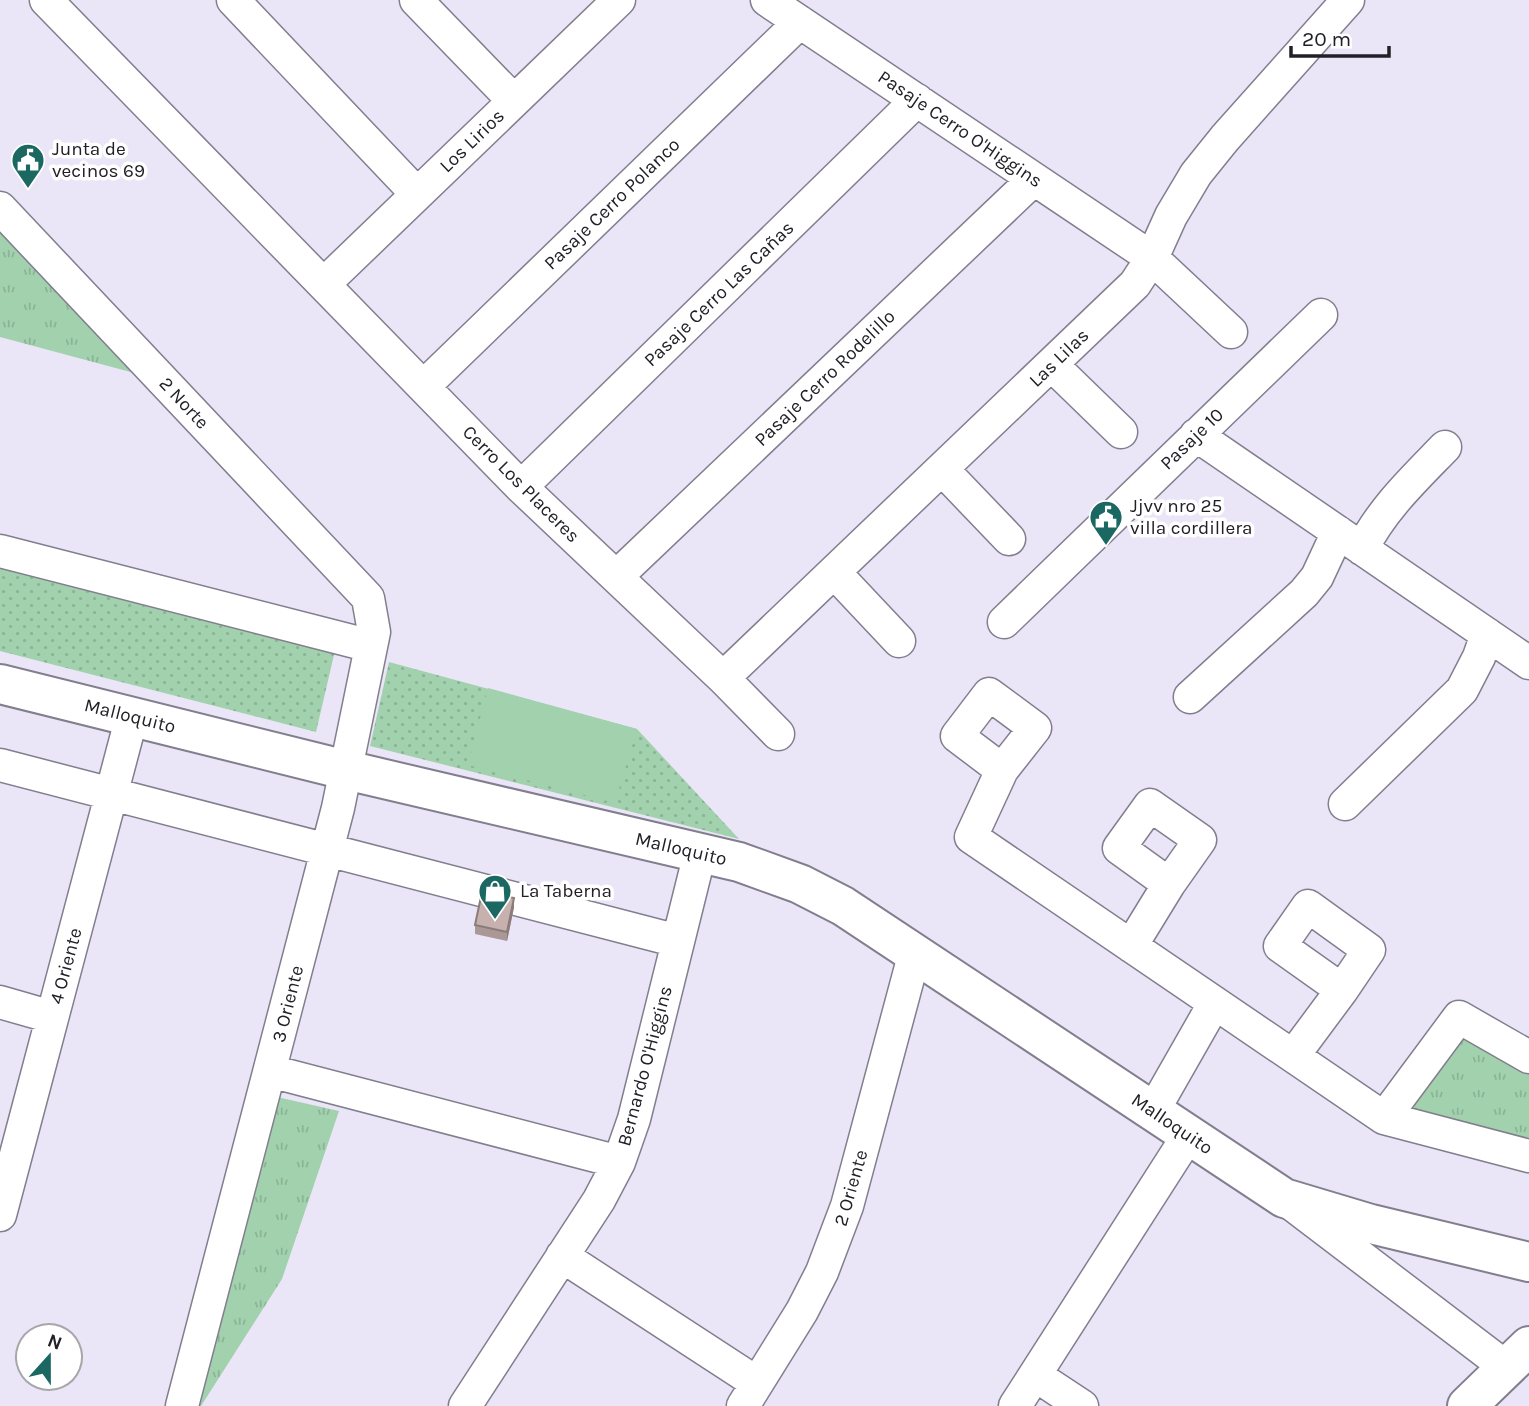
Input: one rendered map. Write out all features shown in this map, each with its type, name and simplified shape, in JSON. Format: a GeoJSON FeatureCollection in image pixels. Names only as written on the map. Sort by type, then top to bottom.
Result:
{"type":"FeatureCollection","features":[{"type":"Feature","properties":{"kind":"street","name":"Cerro Los Placeres"},"geometry":{"type":"LineString","coordinates":[[46,0],[325,283],[521,487],[723,678],[778,734]]}},
{"type":"Feature","properties":{"kind":"street"},"geometry":{"type":"LineString","coordinates":[[233,0],[417,194]]}},
{"type":"Feature","properties":{"kind":"street"},"geometry":{"type":"LineString","coordinates":[[416,0],[514,101]]}},
{"type":"Feature","properties":{"kind":"street","name":"Pasaje Cerro O'Higgins"},"geometry":{"type":"LineString","coordinates":[[767,0],[1152,258],[1231,332]]}},
{"type":"Feature","properties":{"kind":"street","name":"Las Lilas"},"geometry":{"type":"LineString","coordinates":[[723,678],[1124,296],[1140,278],[1177,206],[1209,156],[1348,0]]}},
{"type":"Feature","properties":{"kind":"street","name":"Los Lirios"},"geometry":{"type":"LineString","coordinates":[[325,283],[514,101],[607,4]]}},
{"type":"Feature","properties":{"kind":"street","name":"Pasaje Cerro Polanco"},"geometry":{"type":"LineString","coordinates":[[424,386],[800,22]]}},
{"type":"Feature","properties":{"kind":"street","name":"Pasaje Cerro Las Cañas"},"geometry":{"type":"LineString","coordinates":[[521,487],[917,100]]}},
{"type":"Feature","properties":{"kind":"street","name":"Pasaje Cerro Rodelillo"},"geometry":{"type":"LineString","coordinates":[[616,577],[1034,179]]}},
{"type":"Feature","properties":{"kind":"street","name":"2 Norte"},"geometry":{"type":"LineString","coordinates":[[0,208],[368,598]]}},
{"type":"Feature","properties":{"kind":"street","name":"Pasaje 10"},"geometry":{"type":"LineString","coordinates":[[1004,622],[1321,315]]}},
{"type":"Feature","properties":{"kind":"street"},"geometry":{"type":"LineString","coordinates":[[1052,365],[1121,432]]}},
{"type":"Feature","properties":{"kind":"street"},"geometry":{"type":"LineString","coordinates":[[1196,435],[1487,634],[1525,649]]}},
{"type":"Feature","properties":{"kind":"street"},"geometry":{"type":"LineString","coordinates":[[1190,697],[1304,593],[1350,541],[1377,522],[1444,447]]}},
{"type":"Feature","properties":{"kind":"street"},"geometry":{"type":"LineString","coordinates":[[942,469],[1009,539]]}},
{"type":"Feature","properties":{"kind":"street"},"geometry":{"type":"LineString","coordinates":[[0,551],[371,646]]}},
{"type":"Feature","properties":{"kind":"street"},"geometry":{"type":"LineString","coordinates":[[834,572],[900,641]]}},
{"type":"Feature","properties":{"kind":"street","name":"3 Oriente"},"geometry":{"type":"LineString","coordinates":[[182,1406],[271,1071],[346,770],[374,632],[368,598]]}},
{"type":"Feature","properties":{"kind":"street"},"geometry":{"type":"LineString","coordinates":[[1345,804],[1462,690],[1487,634]]}},
{"type":"Feature","properties":{"kind":"street","name":"Malloquito"},"geometry":{"type":"LineString","coordinates":[[0,684],[346,770],[739,862],[800,884],[843,906],[915,952],[1518,1357]]}},
{"type":"Feature","properties":{"kind":"street","name":"4 Oriente"},"geometry":{"type":"LineString","coordinates":[[0,1215],[132,716]]}},
{"type":"Feature","properties":{"kind":"street"},"geometry":{"type":"LineString","coordinates":[[0,765],[678,941]]}},
{"type":"Feature","properties":{"kind":"street"},"geometry":{"type":"LineString","coordinates":[[1002,770],[971,837],[1384,1118],[1529,1156]]}},
{"type":"Feature","properties":{"kind":"street","name":"Bernardo O'Higgins"},"geometry":{"type":"LineString","coordinates":[[465,1406],[598,1200],[619,1162],[634,1119],[700,853]]}},
{"type":"Feature","properties":{"kind":"street"},"geometry":{"type":"LineString","coordinates":[[1130,946],[1169,884]]}},
{"type":"Feature","properties":{"kind":"street","name":"2 Oriente"},"geometry":{"type":"LineString","coordinates":[[750,1395],[802,1311],[835,1239],[847,1206],[915,952]]}},
{"type":"Feature","properties":{"kind":"street"},"geometry":{"type":"LineString","coordinates":[[1293,1056],[1342,990]]}},
{"type":"Feature","properties":{"kind":"street"},"geometry":{"type":"LineString","coordinates":[[0,1002],[52,1017]]}},
{"type":"Feature","properties":{"kind":"street"},"geometry":{"type":"LineString","coordinates":[[1153,1111],[1214,1004]]}},
{"type":"Feature","properties":{"kind":"street"},"geometry":{"type":"LineString","coordinates":[[1384,1118],[1459,1017],[1529,1058]]}},
{"type":"Feature","properties":{"kind":"street"},"geometry":{"type":"LineString","coordinates":[[271,1071],[619,1162]]}},
{"type":"Feature","properties":{"kind":"street"},"geometry":{"type":"LineString","coordinates":[[1015,1406],[1188,1136]]}},
{"type":"Feature","properties":{"kind":"street","name":"Malloquito"},"geometry":{"type":"LineString","coordinates":[[1284,1198],[1371,1224],[1529,1262]]}},
{"type":"Feature","properties":{"kind":"street"},"geometry":{"type":"LineString","coordinates":[[562,1256],[750,1395]]}},
{"type":"Feature","properties":{"kind":"street"},"geometry":{"type":"LineString","coordinates":[[1467,1406],[1518,1357]]}},
{"type":"Feature","properties":{"kind":"street"},"geometry":{"type":"LineString","coordinates":[[1035,1375],[1082,1406]]}},
{"type":"Feature","properties":{"kind":"green space"},"geometry":{"type":"Polygon","coordinates":[[[0,220],[138,374],[0,337],[0,220]]]}},
{"type":"Feature","properties":{"kind":"green space"},"geometry":{"type":"Polygon","coordinates":[[[0,560],[337,642],[316,732],[0,651],[0,560]]]}},
{"type":"Feature","properties":{"kind":"green space"},"geometry":{"type":"Polygon","coordinates":[[[389,662],[637,729],[739,839],[370,746],[389,662]]]}},
{"type":"Feature","properties":{"kind":"green space"},"geometry":{"type":"Polygon","coordinates":[[[488,688],[637,729],[615,803],[468,765],[488,688]]]}},
{"type":"Feature","properties":{"kind":"green space"},"geometry":{"type":"Polygon","coordinates":[[[1461,1031],[1529,1070],[1529,1145],[1402,1111],[1461,1031]]]}},
{"type":"Feature","properties":{"kind":"green space"},"geometry":{"type":"Polygon","coordinates":[[[277,1097],[339,1111],[282,1279],[201,1406],[198,1406],[277,1097]]]}},
{"type":"Feature","properties":{"kind":"building","name":"La Taberna"},"geometry":{"type":"Polygon","coordinates":[[[482,892],[514,898],[507,932],[475,925],[482,892]]]}},
{"type":"Feature","properties":{"kind":"place","name":"Junta de vecinos 69"},"geometry":{"type":"Point","coordinates":[28,190]}},
{"type":"Feature","properties":{"kind":"place","name":"Jjvv nro 25 villa cordillera"},"geometry":{"type":"Point","coordinates":[1106,547]}},
{"type":"Feature","properties":{"kind":"place","name":"La Taberna"},"geometry":{"type":"Point","coordinates":[495,921]}}]}
